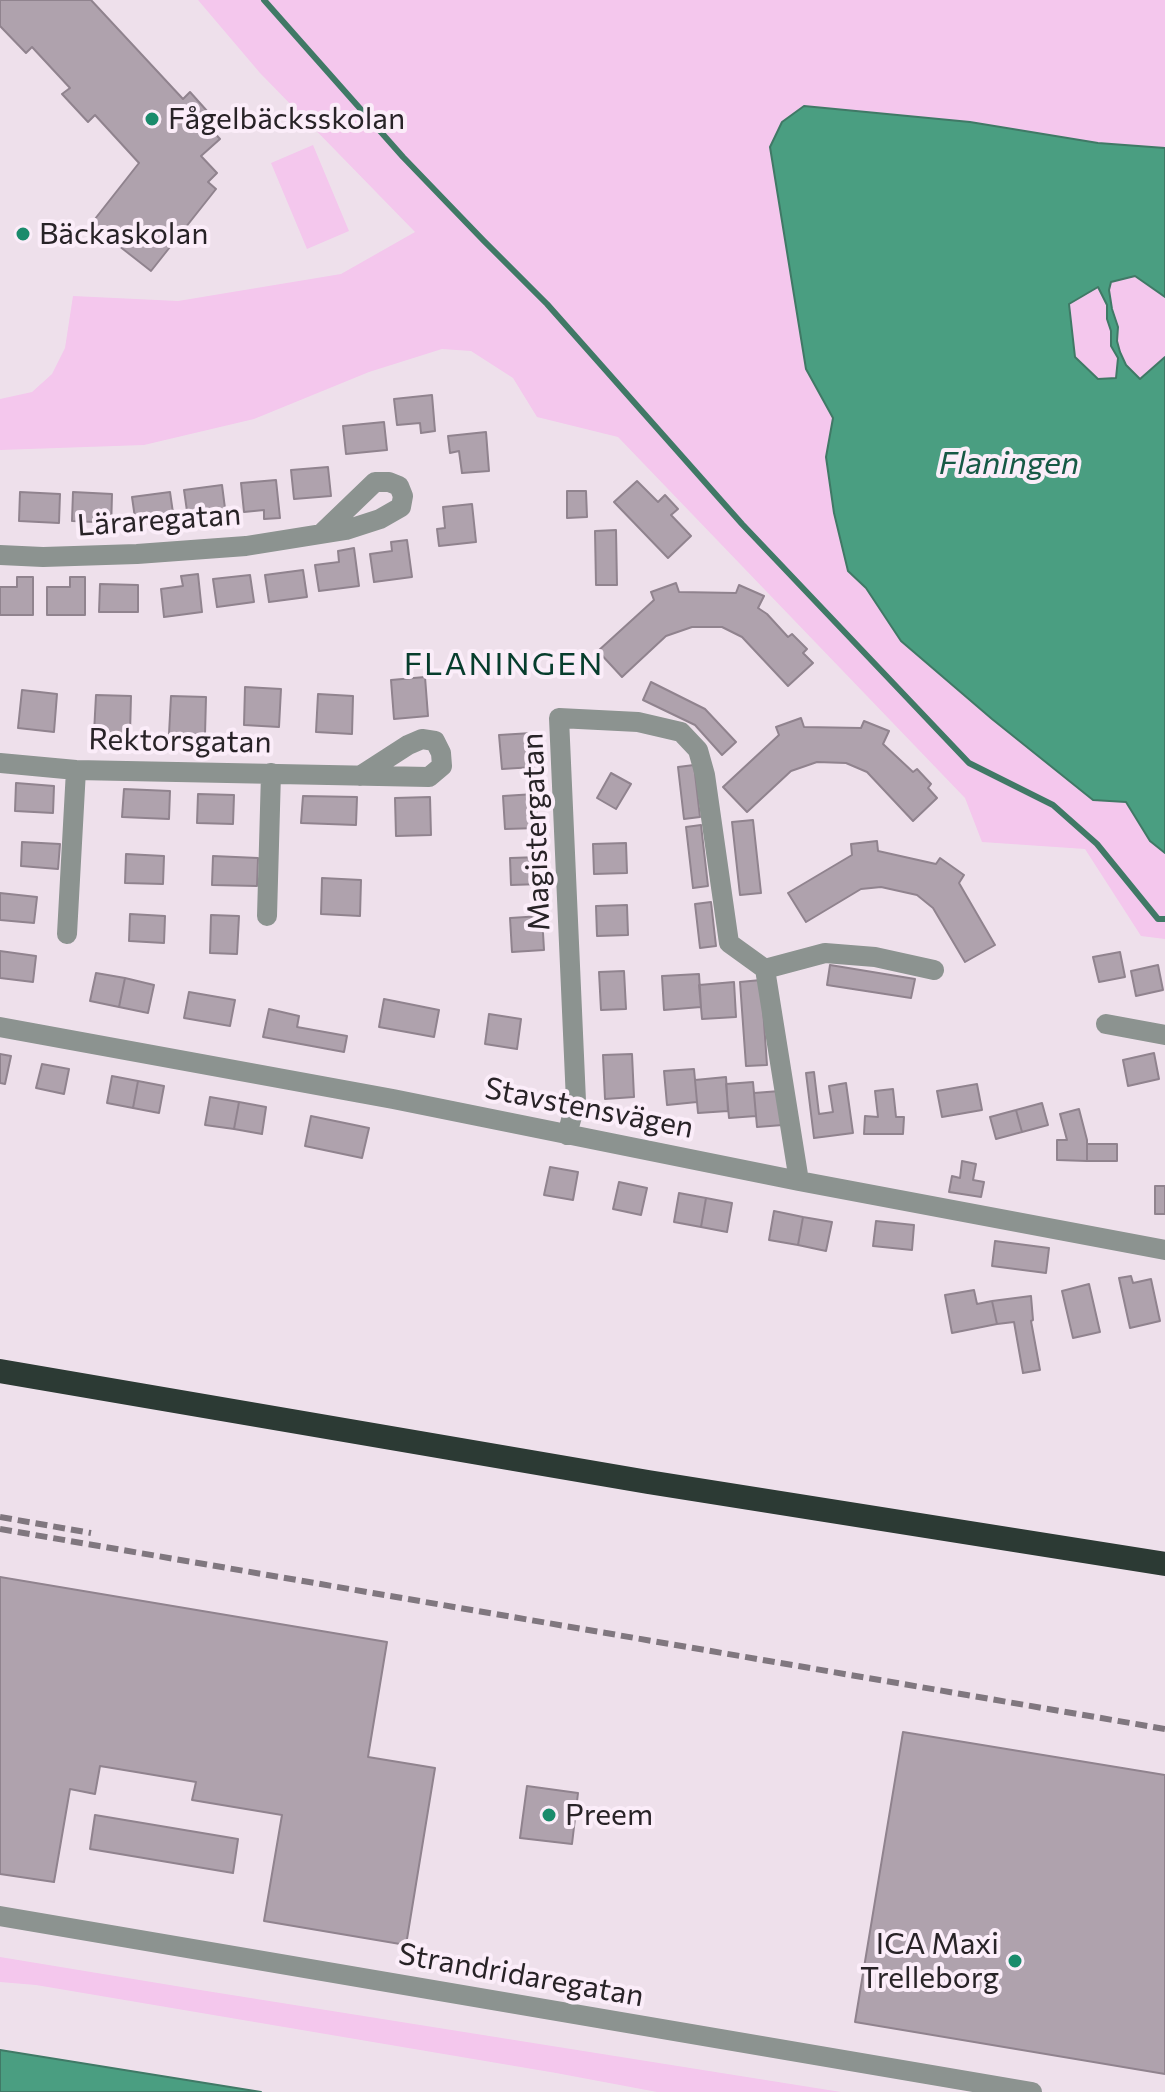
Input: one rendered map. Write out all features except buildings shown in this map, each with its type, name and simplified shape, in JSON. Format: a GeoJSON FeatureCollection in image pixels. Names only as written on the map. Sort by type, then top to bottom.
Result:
{"type":"FeatureCollection","features":[{"type":"Feature","properties":{"kind":"highway"},"geometry":{"type":"LineString","coordinates":[[0,1371],[648,1482],[1165,1564]]}},
{"type":"Feature","properties":{"kind":"street","name":"Läraregatan"},"geometry":{"type":"LineString","coordinates":[[0,555],[137,554],[246,546],[322,533]]}},
{"type":"Feature","properties":{"kind":"street","name":"Magistergatan"},"geometry":{"type":"LineString","coordinates":[[567,1135],[576,1101],[559,718],[638,722],[681,732],[698,750],[705,775],[729,943],[765,969]]}},
{"type":"Feature","properties":{"kind":"street","name":"Rektorsgatan"},"geometry":{"type":"LineString","coordinates":[[0,763],[76,770],[360,776]]}},
{"type":"Feature","properties":{"kind":"street"},"geometry":{"type":"LineString","coordinates":[[67,934],[76,770]]}},
{"type":"Feature","properties":{"kind":"street"},"geometry":{"type":"LineString","coordinates":[[267,916],[271,773]]}},
{"type":"Feature","properties":{"kind":"street"},"geometry":{"type":"LineString","coordinates":[[799,1181],[765,969],[825,953],[875,957],[934,970]]}},
{"type":"Feature","properties":{"kind":"street"},"geometry":{"type":"LineString","coordinates":[[1106,1024],[1165,1035]]}},
{"type":"Feature","properties":{"kind":"street","name":"Stavstensvägen"},"geometry":{"type":"LineString","coordinates":[[0,1027],[393,1099],[799,1181],[1165,1250]]}},
{"type":"Feature","properties":{"kind":"street","name":"Strandridaregatan"},"geometry":{"type":"LineString","coordinates":[[0,1916],[1032,2092]]}},
{"type":"Feature","properties":{"kind":"shaded area"},"geometry":{"type":"Polygon","coordinates":[[[198,0],[1165,0],[1165,939],[1141,936],[1085,849],[982,842],[965,798],[618,437],[537,417],[513,378],[471,351],[442,349],[369,372],[254,419],[144,445],[0,450],[0,399],[32,392],[52,374],[65,348],[73,296],[178,301],[341,274],[415,232],[260,73],[198,0]]]}},
{"type":"Feature","properties":{"kind":"shaded area"},"geometry":{"type":"Polygon","coordinates":[[[313,145],[349,231],[307,249],[271,163],[313,145]]]}},
{"type":"Feature","properties":{"kind":"shaded area"},"geometry":{"type":"Polygon","coordinates":[[[0,1957],[841,2092],[657,2092],[36,1985],[0,1982],[0,1957]]]}},
{"type":"Feature","properties":{"kind":"water","name":"Flaningen"},"geometry":{"type":"Polygon","coordinates":[[[804,106],[970,122],[1098,143],[1165,148],[1165,297],[1135,276],[1111,282],[1109,290],[1118,327],[1117,341],[1126,365],[1140,379],[1165,357],[1165,853],[1150,841],[1126,802],[1093,800],[901,641],[866,588],[848,571],[834,513],[826,457],[833,418],[806,369],[770,147],[782,122],[804,106]],[[1098,287],[1069,304],[1075,357],[1098,379],[1116,378],[1118,358],[1111,346],[1107,305],[1098,287]]]}},
{"type":"Feature","properties":{"kind":"water"},"geometry":{"type":"Polygon","coordinates":[[[0,2050],[261,2092],[0,2092],[0,2050]]]}},
{"type":"Feature","properties":{"kind":"waterway"},"geometry":{"type":"LineString","coordinates":[[264,0],[403,157],[547,304],[742,524],[969,763],[1053,805],[1097,844],[1158,919],[1165,919]]}},
{"type":"Feature","properties":{"kind":"railway"},"geometry":{"type":"LineString","coordinates":[[0,1517],[91,1533]]}},
{"type":"Feature","properties":{"kind":"railway"},"geometry":{"type":"LineString","coordinates":[[0,1529],[1165,1729]]}},
{"type":"Feature","properties":{"kind":"place","name":"Fågelbäcksskolan"},"geometry":{"type":"Point","coordinates":[152,119]}},
{"type":"Feature","properties":{"kind":"place","name":"Bäckaskolan"},"geometry":{"type":"Point","coordinates":[23,234]}},
{"type":"Feature","properties":{"kind":"place","name":"Preem"},"geometry":{"type":"Point","coordinates":[549,1815]}},
{"type":"Feature","properties":{"kind":"place","name":"ICA Maxi Trelleborg"},"geometry":{"type":"Point","coordinates":[1015,1961]}},
{"type":"Feature","properties":{"kind":"district","name":"FLANINGEN"},"geometry":{"type":"Point","coordinates":[504,664]}}]}
